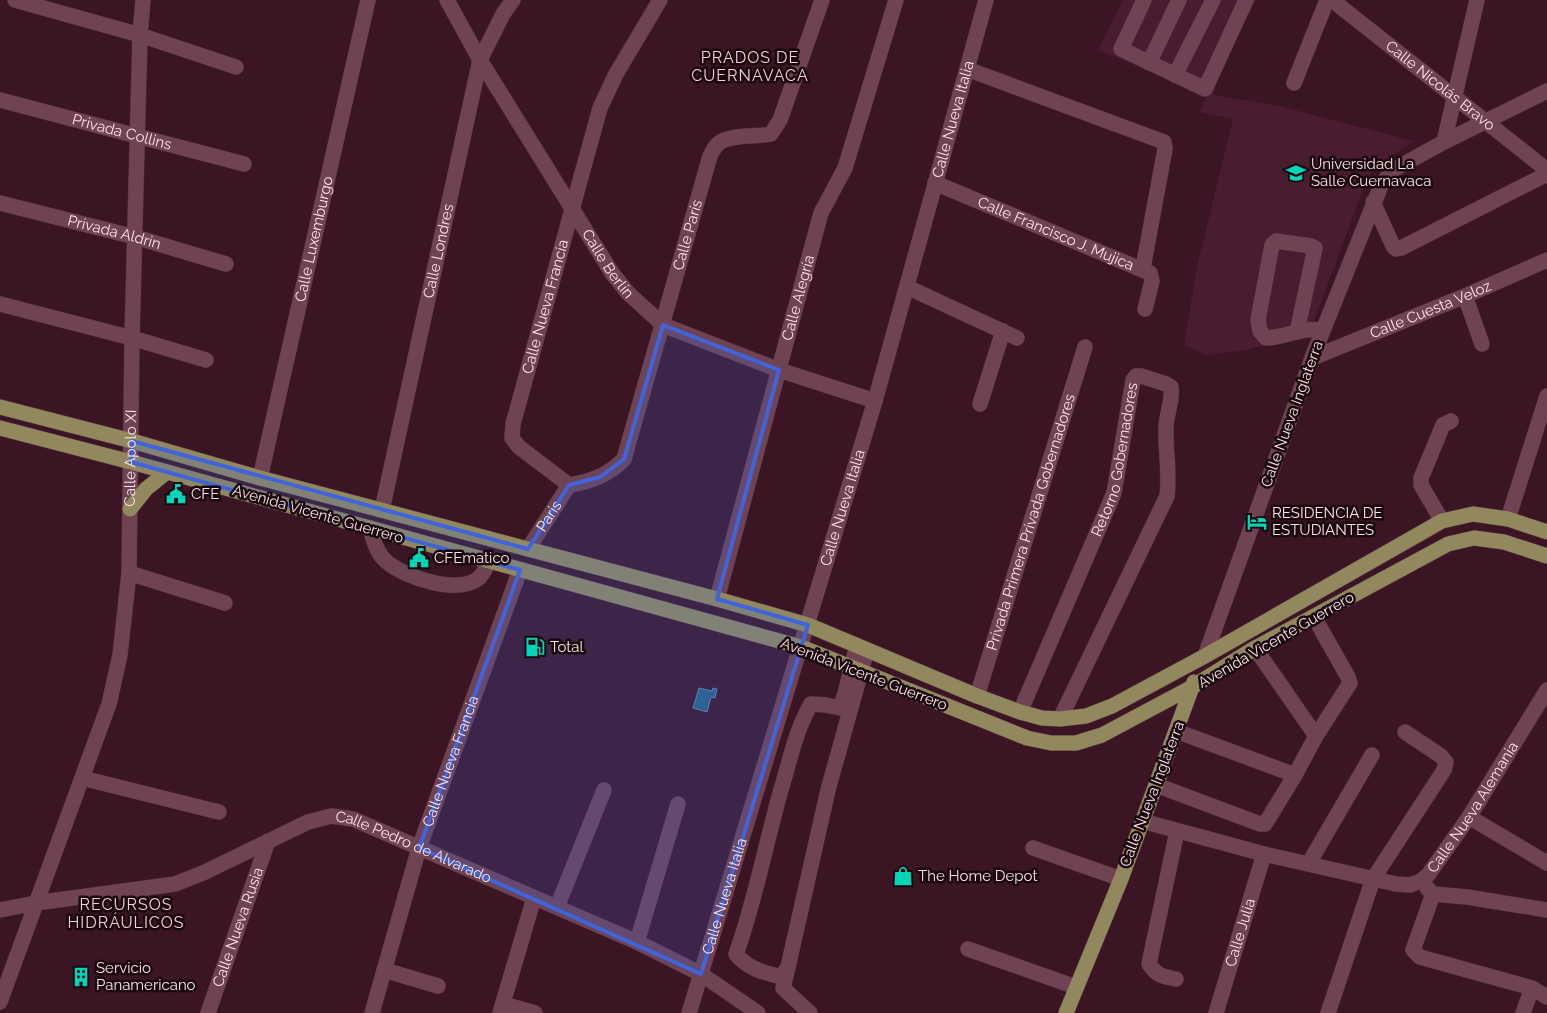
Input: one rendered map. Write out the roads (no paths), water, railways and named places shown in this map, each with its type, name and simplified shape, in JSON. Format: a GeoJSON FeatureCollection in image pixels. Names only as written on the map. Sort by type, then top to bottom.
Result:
{"type":"FeatureCollection","features":[{"type":"Feature","properties":{"kind":"main road","name":"Avenida Vicente Guerrero"},"geometry":{"type":"LineString","coordinates":[[0,407],[132,441],[260,478],[717,599],[808,625],[977,696],[1042,718],[1060,719],[1086,716],[1112,706],[1205,656],[1442,521],[1473,514],[1508,519],[1547,532]]}},
{"type":"Feature","properties":{"kind":"main road","name":"Avenida Vicente Guerrero"},"geometry":{"type":"LineString","coordinates":[[0,428],[131,462],[801,647],[1027,738],[1052,743],[1076,743],[1102,735],[1192,687],[1255,648],[1448,544],[1474,538],[1504,542],[1547,556]]}},
{"type":"Feature","properties":{"kind":"main road"},"geometry":{"type":"LineString","coordinates":[[130,509],[146,489],[167,472]]}},
{"type":"Feature","properties":{"kind":"main road","name":"Calle Nueva Inglaterra"},"geometry":{"type":"LineString","coordinates":[[1066,1013],[1121,879],[1205,656]]}},
{"type":"Feature","properties":{"kind":"street"},"geometry":{"type":"LineString","coordinates":[[15,0],[140,35],[236,67]]}},
{"type":"Feature","properties":{"kind":"street","name":"Calle Apolo XI"},"geometry":{"type":"LineString","coordinates":[[0,1002],[109,704],[120,655],[129,573],[132,338],[140,35],[143,0]]}},
{"type":"Feature","properties":{"kind":"street","name":"Calle Luxemburgo"},"geometry":{"type":"LineString","coordinates":[[260,478],[368,0]]}},
{"type":"Feature","properties":{"kind":"street","name":"Calle Berlín"},"geometry":{"type":"LineString","coordinates":[[447,0],[480,60],[612,272],[628,293],[663,325],[778,370],[875,401]]}},
{"type":"Feature","properties":{"kind":"street","name":"Calle Londres"},"geometry":{"type":"LineString","coordinates":[[382,510],[480,60],[503,14],[513,0]]}},
{"type":"Feature","properties":{"kind":"street","name":"Calle Nueva Francia"},"geometry":{"type":"LineString","coordinates":[[569,485],[519,447],[512,438],[513,424],[600,108],[616,74],[660,0]]}},
{"type":"Feature","properties":{"kind":"street","name":"Calle París"},"geometry":{"type":"LineString","coordinates":[[569,485],[584,483],[600,477],[614,469],[624,458],[710,156],[718,144],[728,138],[758,137],[771,134],[780,120],[822,0]]}},
{"type":"Feature","properties":{"kind":"street","name":"Calle Alegría"},"geometry":{"type":"LineString","coordinates":[[717,599],[821,213],[845,168],[896,0]]}},
{"type":"Feature","properties":{"kind":"street","name":"Calle Nueva Italia"},"geometry":{"type":"LineString","coordinates":[[689,1013],[875,401],[986,0]]}},
{"type":"Feature","properties":{"kind":"street"},"geometry":{"type":"LineString","coordinates":[[1144,0],[1120,49],[1205,89],[1246,0]]}},
{"type":"Feature","properties":{"kind":"street"},"geometry":{"type":"LineString","coordinates":[[1149,63],[1178,0]]}},
{"type":"Feature","properties":{"kind":"street"},"geometry":{"type":"LineString","coordinates":[[1175,75],[1213,0]]}},
{"type":"Feature","properties":{"kind":"street"},"geometry":{"type":"LineString","coordinates":[[1294,83],[1327,0]]}},
{"type":"Feature","properties":{"kind":"street","name":"Calle Nicolás Bravo"},"geometry":{"type":"LineString","coordinates":[[1332,0],[1486,121],[1547,172]]}},
{"type":"Feature","properties":{"kind":"street"},"geometry":{"type":"LineString","coordinates":[[1444,142],[1477,0]]}},
{"type":"Feature","properties":{"kind":"street","name":"Calle Francisco J. Mujica"},"geometry":{"type":"LineString","coordinates":[[935,183],[1143,268],[1165,149],[1164,142],[967,69]]}},
{"type":"Feature","properties":{"kind":"street","name":"Calle Nueva Inglaterra"},"geometry":{"type":"LineString","coordinates":[[1205,656],[1312,358],[1382,183],[1393,170],[1444,142],[1547,91]]}},
{"type":"Feature","properties":{"kind":"street","name":"Privada Collins"},"geometry":{"type":"LineString","coordinates":[[0,100],[244,164]]}},
{"type":"Feature","properties":{"kind":"street"},"geometry":{"type":"LineString","coordinates":[[1373,202],[1396,249],[1547,172]]}},
{"type":"Feature","properties":{"kind":"street","name":"Privada Aldrin"},"geometry":{"type":"LineString","coordinates":[[0,203],[135,237],[226,264]]}},
{"type":"Feature","properties":{"kind":"street"},"geometry":{"type":"LineString","coordinates":[[1297,332],[1315,248],[1276,241],[1272,245],[1258,320],[1260,331],[1266,338],[1279,338],[1311,328],[1323,330]]}},
{"type":"Feature","properties":{"kind":"street","name":"Calle Cuesta Veloz"},"geometry":{"type":"LineString","coordinates":[[1312,358],[1465,296],[1547,260]]}},
{"type":"Feature","properties":{"kind":"street"},"geometry":{"type":"LineString","coordinates":[[1143,268],[1150,272],[1152,281],[1145,309]]}},
{"type":"Feature","properties":{"kind":"street"},"geometry":{"type":"LineString","coordinates":[[907,287],[1017,338]]}},
{"type":"Feature","properties":{"kind":"street"},"geometry":{"type":"LineString","coordinates":[[1465,296],[1482,344]]}},
{"type":"Feature","properties":{"kind":"street"},"geometry":{"type":"LineString","coordinates":[[0,304],[132,338],[206,360]]}},
{"type":"Feature","properties":{"kind":"street"},"geometry":{"type":"LineString","coordinates":[[980,404],[1003,331]]}},
{"type":"Feature","properties":{"kind":"street","name":"Privada Primera Privada Gobernadores"},"geometry":{"type":"LineString","coordinates":[[977,696],[1085,346]]}},
{"type":"Feature","properties":{"kind":"street","name":"Retorno Gobernadores"},"geometry":{"type":"LineString","coordinates":[[1020,712],[1114,493],[1134,380],[1136,376],[1141,376],[1171,387],[1172,394],[1166,423],[1168,496],[1060,719]]}},
{"type":"Feature","properties":{"kind":"street"},"geometry":{"type":"LineString","coordinates":[[1508,519],[1546,401]]}},
{"type":"Feature","properties":{"kind":"street"},"geometry":{"type":"LineString","coordinates":[[1442,521],[1422,485],[1421,478],[1443,425],[1451,421]]}},
{"type":"Feature","properties":{"kind":"street","name":"Paris"},"geometry":{"type":"LineString","coordinates":[[528,549],[569,485]]}},
{"type":"Feature","properties":{"kind":"street"},"geometry":{"type":"LineString","coordinates":[[370,528],[376,549],[388,562],[411,576],[436,583],[464,584],[478,579],[485,571],[489,561]]}},
{"type":"Feature","properties":{"kind":"street","name":"Calle Nueva Francia"},"geometry":{"type":"LineString","coordinates":[[372,1013],[419,848],[520,570]]}},
{"type":"Feature","properties":{"kind":"street"},"geometry":{"type":"LineString","coordinates":[[129,573],[225,603]]}},
{"type":"Feature","properties":{"kind":"street"},"geometry":{"type":"LineString","coordinates":[[1156,785],[1260,824],[1265,824],[1296,775],[1316,736],[1350,683],[1314,617]]}},
{"type":"Feature","properties":{"kind":"street"},"geometry":{"type":"LineString","coordinates":[[783,988],[862,648]]}},
{"type":"Feature","properties":{"kind":"street"},"geometry":{"type":"LineString","coordinates":[[1255,648],[1316,736]]}},
{"type":"Feature","properties":{"kind":"street"},"geometry":{"type":"LineString","coordinates":[[788,967],[781,977],[768,974],[754,970],[742,962],[736,954],[746,925],[772,821],[805,714],[811,704],[840,708],[856,670]]}},
{"type":"Feature","properties":{"kind":"street","name":"Calle Nueva Alemania"},"geometry":{"type":"LineString","coordinates":[[1142,822],[1264,854],[1372,879],[1410,885],[1428,876],[1469,817],[1546,695]]}},
{"type":"Feature","properties":{"kind":"street"},"geometry":{"type":"LineString","coordinates":[[1176,731],[1296,775]]}},
{"type":"Feature","properties":{"kind":"street"},"geometry":{"type":"LineString","coordinates":[[1328,1013],[1372,879],[1444,770],[1446,762],[1441,756],[1405,732]]}},
{"type":"Feature","properties":{"kind":"street"},"geometry":{"type":"LineString","coordinates":[[1309,863],[1372,754]]}},
{"type":"Feature","properties":{"kind":"street"},"geometry":{"type":"LineString","coordinates":[[82,778],[219,812]]}},
{"type":"Feature","properties":{"kind":"street"},"geometry":{"type":"LineString","coordinates":[[557,907],[604,790]]}},
{"type":"Feature","properties":{"kind":"street"},"geometry":{"type":"LineString","coordinates":[[636,942],[678,804]]}},
{"type":"Feature","properties":{"kind":"street","name":"Calle Pedro de Alvarado"},"geometry":{"type":"LineString","coordinates":[[0,910],[36,903],[175,884],[203,873],[308,822],[331,816],[354,819],[636,942],[701,974],[758,1013]]}},
{"type":"Feature","properties":{"kind":"street"},"geometry":{"type":"LineString","coordinates":[[1469,817],[1547,863]]}},
{"type":"Feature","properties":{"kind":"street"},"geometry":{"type":"LineString","coordinates":[[1176,831],[1149,964],[1154,972],[1159,975],[1176,979]]}},
{"type":"Feature","properties":{"kind":"street","name":"Calle Nueva Rusia"},"geometry":{"type":"LineString","coordinates":[[208,1013],[268,841]]}},
{"type":"Feature","properties":{"kind":"street"},"geometry":{"type":"LineString","coordinates":[[1033,848],[1121,879]]}},
{"type":"Feature","properties":{"kind":"street","name":"Calle Julia"},"geometry":{"type":"LineString","coordinates":[[1216,1013],[1264,854]]}},
{"type":"Feature","properties":{"kind":"street"},"geometry":{"type":"LineString","coordinates":[[1421,881],[1433,894],[1467,897],[1547,910]]}},
{"type":"Feature","properties":{"kind":"street"},"geometry":{"type":"LineString","coordinates":[[1433,894],[1413,950],[1420,957],[1532,988],[1547,997]]}},
{"type":"Feature","properties":{"kind":"street"},"geometry":{"type":"LineString","coordinates":[[534,898],[502,1008],[535,1013]]}},
{"type":"Feature","properties":{"kind":"street"},"geometry":{"type":"LineString","coordinates":[[968,949],[1076,987]]}},
{"type":"Feature","properties":{"kind":"street"},"geometry":{"type":"LineString","coordinates":[[384,970],[438,986]]}},
{"type":"Feature","properties":{"kind":"street"},"geometry":{"type":"LineString","coordinates":[[768,974],[810,1013]]}},
{"type":"Feature","properties":{"kind":"street"},"geometry":{"type":"LineString","coordinates":[[1523,1013],[1532,988]]}},
{"type":"Feature","properties":{"kind":"water"},"geometry":{"type":"Polygon","coordinates":[[[699,688],[712,691],[713,688],[717,689],[715,698],[711,697],[707,712],[693,708],[699,688]]]}},
{"type":"Feature","properties":{"kind":"place","name":"Universidad La Salle Cuernavaca"},"geometry":{"type":"Point","coordinates":[1296,173]}},
{"type":"Feature","properties":{"kind":"place","name":"CFE"},"geometry":{"type":"Point","coordinates":[176,494]}},
{"type":"Feature","properties":{"kind":"place","name":"RESIDENCIA DE ESTUDIANTES"},"geometry":{"type":"Point","coordinates":[1257,522]}},
{"type":"Feature","properties":{"kind":"place","name":"CFEmatico"},"geometry":{"type":"Point","coordinates":[419,558]}},
{"type":"Feature","properties":{"kind":"place","name":"Total"},"geometry":{"type":"Point","coordinates":[535,647]}},
{"type":"Feature","properties":{"kind":"place","name":"The Home Depot"},"geometry":{"type":"Point","coordinates":[903,876]}},
{"type":"Feature","properties":{"kind":"place","name":"Servicio Panamericano"},"geometry":{"type":"Point","coordinates":[81,977]}},
{"type":"Feature","properties":{"kind":"district","name":"PRADOS DE CUERNAVACA"},"geometry":{"type":"Point","coordinates":[750,66]}},
{"type":"Feature","properties":{"kind":"district","name":"RECURSOS HIDRÁULICOS"},"geometry":{"type":"Point","coordinates":[126,913]}}]}
